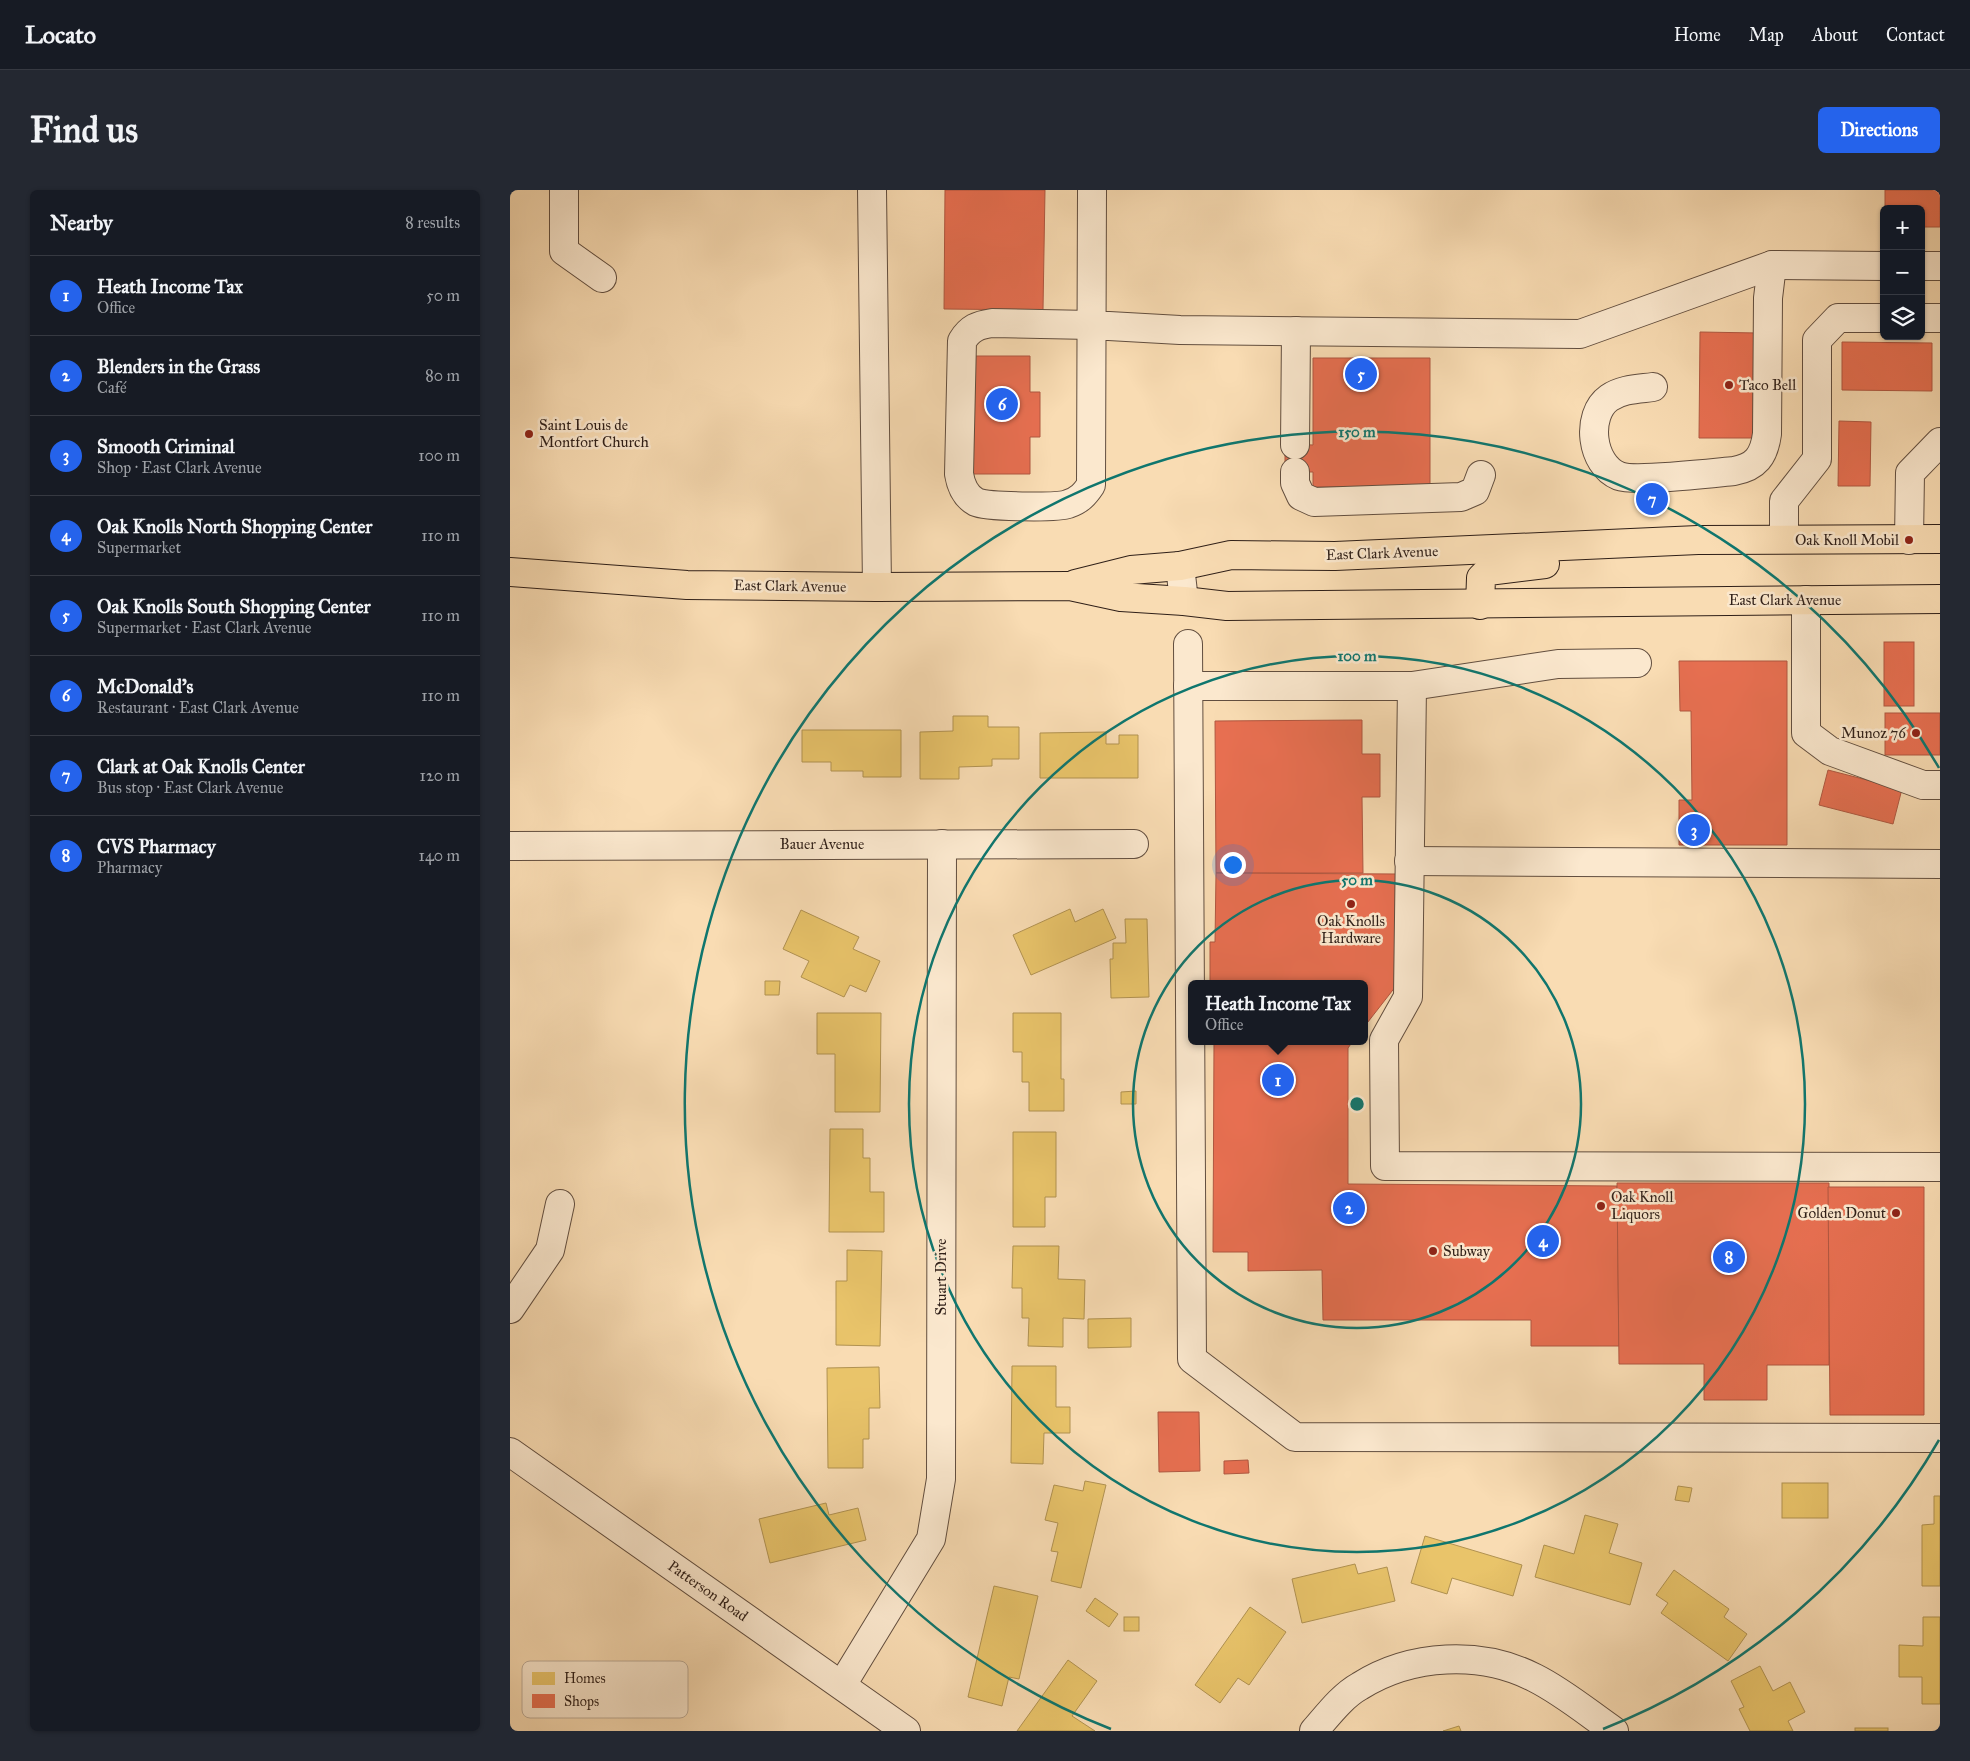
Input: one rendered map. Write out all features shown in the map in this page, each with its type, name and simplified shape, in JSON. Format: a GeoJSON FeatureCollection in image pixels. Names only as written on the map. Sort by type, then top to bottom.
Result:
{"type":"FeatureCollection","features":[{"type":"Feature","properties":{"kind":"main road","name":"East Clark Avenue"},"geometry":{"type":"LineString","coordinates":[[1070,586],[1131,570],[1180,566],[1231,555],[1336,556],[1698,540],[1940,539]]}},
{"type":"Feature","properties":{"kind":"main road"},"geometry":{"type":"LineString","coordinates":[[1480,605],[1481,578],[1488,571],[1510,566],[1667,555],[1690,549],[1698,540]]}},
{"type":"Feature","properties":{"kind":"main road","name":"East Clark Avenue"},"geometry":{"type":"LineString","coordinates":[[510,572],[687,585],[877,587],[1070,586],[1121,597],[1226,606],[1940,599]]}},
{"type":"Feature","properties":{"kind":"street"},"geometry":{"type":"LineString","coordinates":[[564,190],[564,251],[602,278]]}},
{"type":"Feature","properties":{"kind":"street"},"geometry":{"type":"LineString","coordinates":[[872,190],[877,587]]}},
{"type":"Feature","properties":{"kind":"street"},"geometry":{"type":"LineString","coordinates":[[1092,190],[1091,325],[1091,485],[1083,497],[1067,505],[991,506],[977,502],[967,495],[961,485],[959,474],[962,341],[969,331],[979,325],[992,323],[1091,325],[1180,330],[1580,334],[1772,265],[1880,266]]}},
{"type":"Feature","properties":{"kind":"street"},"geometry":{"type":"LineString","coordinates":[[1654,387],[1626,390],[1609,398],[1598,410],[1595,427],[1598,456],[1605,466],[1619,476],[1638,478],[1734,471],[1748,468],[1758,461],[1765,447],[1766,434],[1768,298],[1772,265]]}},
{"type":"Feature","properties":{"kind":"street"},"geometry":{"type":"LineString","coordinates":[[1925,266],[1940,266]]}},
{"type":"Feature","properties":{"kind":"street"},"geometry":{"type":"LineString","coordinates":[[1784,539],[1784,501],[1817,459],[1816,340],[1838,318],[1880,318]]}},
{"type":"Feature","properties":{"kind":"street"},"geometry":{"type":"LineString","coordinates":[[1925,318],[1940,318]]}},
{"type":"Feature","properties":{"kind":"street"},"geometry":{"type":"LineString","coordinates":[[1295,444],[1296,331]]}},
{"type":"Feature","properties":{"kind":"street"},"geometry":{"type":"LineString","coordinates":[[1909,540],[1910,473],[1940,442]]}},
{"type":"Feature","properties":{"kind":"street"},"geometry":{"type":"LineString","coordinates":[[1295,472],[1294,483],[1301,496],[1314,502],[1461,497],[1475,491],[1481,475]]}},
{"type":"Feature","properties":{"kind":"street"},"geometry":{"type":"LineString","coordinates":[[1180,566],[1184,601]]}},
{"type":"Feature","properties":{"kind":"street"},"geometry":{"type":"LineString","coordinates":[[1806,600],[1806,733],[1830,751],[1923,784],[1940,785]]}},
{"type":"Feature","properties":{"kind":"street"},"geometry":{"type":"LineString","coordinates":[[1188,644],[1190,980]]}},
{"type":"Feature","properties":{"kind":"street"},"geometry":{"type":"LineString","coordinates":[[1188,686],[1412,686],[1558,664],[1637,663]]}},
{"type":"Feature","properties":{"kind":"street"},"geometry":{"type":"LineString","coordinates":[[1412,686],[1408,997],[1384,1040],[1386,1166],[1940,1167]]}},
{"type":"Feature","properties":{"kind":"street","name":"Stuart Drive"},"geometry":{"type":"LineString","coordinates":[[842,1685],[931,1539],[941,1478],[942,844]]}},
{"type":"Feature","properties":{"kind":"street","name":"Bauer Avenue"},"geometry":{"type":"LineString","coordinates":[[510,846],[1134,844]]}},
{"type":"Feature","properties":{"kind":"street"},"geometry":{"type":"LineString","coordinates":[[1409,861],[1940,864]]}},
{"type":"Feature","properties":{"kind":"street"},"geometry":{"type":"LineString","coordinates":[[1190,1045],[1192,1359],[1295,1437],[1940,1438]]}},
{"type":"Feature","properties":{"kind":"street"},"geometry":{"type":"LineString","coordinates":[[510,1309],[550,1250],[560,1204]]}},
{"type":"Feature","properties":{"kind":"street","name":"Patterson Road"},"geometry":{"type":"LineString","coordinates":[[510,1452],[906,1731]]}},
{"type":"Feature","properties":{"kind":"street"},"geometry":{"type":"LineString","coordinates":[[1314,1731],[1359,1686],[1390,1671],[1418,1662],[1458,1659],[1500,1664],[1535,1678],[1614,1731]]}},
{"type":"Feature","properties":{"kind":"building: Homes"},"geometry":{"type":"Polygon","coordinates":[[[953,716],[988,716],[988,727],[1019,727],[1019,759],[992,759],[992,766],[959,767],[959,779],[920,779],[920,732],[953,731],[953,716]]]}},
{"type":"Feature","properties":{"kind":"building: Homes"},"geometry":{"type":"Polygon","coordinates":[[[802,730],[901,730],[901,777],[863,777],[863,771],[831,771],[831,762],[802,762],[802,730]]]}},
{"type":"Feature","properties":{"kind":"building: Homes"},"geometry":{"type":"Polygon","coordinates":[[[1106,732],[1106,744],[1119,744],[1119,735],[1138,735],[1138,778],[1040,778],[1040,733],[1106,732]]]}},
{"type":"Feature","properties":{"kind":"building: Homes"},"geometry":{"type":"Polygon","coordinates":[[[1070,909],[1075,922],[1103,909],[1116,938],[1031,975],[1013,935],[1070,909]]]}},
{"type":"Feature","properties":{"kind":"building: Homes"},"geometry":{"type":"Polygon","coordinates":[[[801,910],[859,937],[853,949],[880,961],[866,992],[850,985],[844,997],[801,977],[809,961],[783,949],[801,910]]]}},
{"type":"Feature","properties":{"kind":"building: Homes"},"geometry":{"type":"Polygon","coordinates":[[[1125,919],[1147,919],[1149,997],[1111,998],[1110,959],[1113,959],[1113,943],[1126,943],[1125,919]]]}},
{"type":"Feature","properties":{"kind":"building: Homes"},"geometry":{"type":"Polygon","coordinates":[[[765,981],[780,981],[779,995],[765,995],[765,981]]]}},
{"type":"Feature","properties":{"kind":"building: Homes"},"geometry":{"type":"Polygon","coordinates":[[[817,1013],[881,1013],[880,1112],[835,1112],[835,1054],[817,1054],[817,1013]]]}},
{"type":"Feature","properties":{"kind":"building: Homes"},"geometry":{"type":"Polygon","coordinates":[[[1013,1013],[1061,1013],[1061,1079],[1064,1079],[1064,1111],[1029,1111],[1029,1082],[1022,1082],[1022,1052],[1013,1052],[1013,1013]]]}},
{"type":"Feature","properties":{"kind":"building: Homes"},"geometry":{"type":"Polygon","coordinates":[[[1136,1091],[1136,1104],[1121,1104],[1121,1092],[1136,1091]]]}},
{"type":"Feature","properties":{"kind":"building: Homes"},"geometry":{"type":"Polygon","coordinates":[[[830,1129],[863,1129],[863,1158],[870,1158],[870,1192],[884,1192],[884,1232],[829,1232],[830,1129]]]}},
{"type":"Feature","properties":{"kind":"building: Homes"},"geometry":{"type":"Polygon","coordinates":[[[1013,1132],[1056,1132],[1056,1197],[1045,1197],[1045,1227],[1013,1227],[1013,1132]]]}},
{"type":"Feature","properties":{"kind":"building: Homes"},"geometry":{"type":"Polygon","coordinates":[[[1013,1246],[1059,1246],[1058,1279],[1085,1280],[1084,1319],[1063,1318],[1063,1347],[1028,1346],[1029,1318],[1022,1318],[1022,1288],[1012,1288],[1013,1246]]]}},
{"type":"Feature","properties":{"kind":"building: Homes"},"geometry":{"type":"Polygon","coordinates":[[[847,1250],[882,1251],[880,1346],[836,1345],[836,1281],[847,1281],[847,1250]]]}},
{"type":"Feature","properties":{"kind":"building: Homes"},"geometry":{"type":"Polygon","coordinates":[[[1131,1318],[1131,1347],[1088,1348],[1088,1319],[1131,1318]]]}},
{"type":"Feature","properties":{"kind":"building: Homes"},"geometry":{"type":"Polygon","coordinates":[[[1012,1366],[1056,1366],[1056,1407],[1070,1407],[1070,1433],[1044,1433],[1043,1464],[1011,1463],[1012,1366]]]}},
{"type":"Feature","properties":{"kind":"building: Homes"},"geometry":{"type":"Polygon","coordinates":[[[879,1367],[880,1408],[869,1408],[869,1439],[863,1439],[863,1468],[828,1468],[827,1368],[879,1367]]]}},
{"type":"Feature","properties":{"kind":"building: Homes"},"geometry":{"type":"Polygon","coordinates":[[[1085,1481],[1106,1485],[1081,1588],[1051,1581],[1058,1552],[1051,1551],[1058,1523],[1045,1520],[1054,1485],[1083,1491],[1085,1481]]]}},
{"type":"Feature","properties":{"kind":"building: Homes"},"geometry":{"type":"Polygon","coordinates":[[[1782,1483],[1828,1483],[1828,1518],[1782,1518],[1782,1483]]]}},
{"type":"Feature","properties":{"kind":"building: Homes"},"geometry":{"type":"Polygon","coordinates":[[[1678,1486],[1692,1488],[1689,1502],[1675,1500],[1678,1486]]]}},
{"type":"Feature","properties":{"kind":"building: Homes"},"geometry":{"type":"Polygon","coordinates":[[[1934,1496],[1940,1496],[1940,1586],[1922,1586],[1922,1525],[1934,1524],[1934,1496]]]}},
{"type":"Feature","properties":{"kind":"building: Homes"},"geometry":{"type":"Polygon","coordinates":[[[826,1503],[829,1515],[858,1508],[866,1540],[770,1563],[759,1519],[826,1503]]]}},
{"type":"Feature","properties":{"kind":"building: Homes"},"geometry":{"type":"Polygon","coordinates":[[[1585,1515],[1618,1524],[1609,1553],[1642,1563],[1630,1605],[1535,1577],[1544,1545],[1574,1554],[1585,1515]]]}},
{"type":"Feature","properties":{"kind":"building: Homes"},"geometry":{"type":"Polygon","coordinates":[[[1425,1536],[1522,1565],[1513,1596],[1452,1578],[1447,1594],[1411,1583],[1425,1536]]]}},
{"type":"Feature","properties":{"kind":"building: Homes"},"geometry":{"type":"Polygon","coordinates":[[[1355,1564],[1358,1574],[1387,1567],[1395,1601],[1302,1623],[1292,1579],[1355,1564]]]}},
{"type":"Feature","properties":{"kind":"building: Homes"},"geometry":{"type":"Polygon","coordinates":[[[1674,1570],[1729,1609],[1724,1617],[1747,1634],[1728,1661],[1661,1613],[1668,1603],[1656,1595],[1674,1570]]]}},
{"type":"Feature","properties":{"kind":"building: Homes"},"geometry":{"type":"Polygon","coordinates":[[[994,1586],[1038,1596],[1019,1679],[1009,1677],[1002,1706],[968,1697],[994,1586]]]}},
{"type":"Feature","properties":{"kind":"building: Homes"},"geometry":{"type":"Polygon","coordinates":[[[1095,1598],[1118,1614],[1109,1627],[1086,1611],[1095,1598]]]}},
{"type":"Feature","properties":{"kind":"building: Homes"},"geometry":{"type":"Polygon","coordinates":[[[1250,1607],[1286,1632],[1249,1685],[1238,1678],[1220,1703],[1195,1685],[1250,1607]]]}},
{"type":"Feature","properties":{"kind":"building: Homes"},"geometry":{"type":"Polygon","coordinates":[[[1124,1617],[1139,1617],[1139,1631],[1124,1631],[1124,1617]]]}},
{"type":"Feature","properties":{"kind":"building: Homes"},"geometry":{"type":"Polygon","coordinates":[[[1923,1617],[1940,1617],[1940,1704],[1922,1704],[1922,1677],[1899,1677],[1899,1645],[1923,1646],[1923,1617]]]}},
{"type":"Feature","properties":{"kind":"building: Homes"},"geometry":{"type":"Polygon","coordinates":[[[1068,1660],[1097,1681],[1072,1716],[1095,1731],[1017,1731],[1068,1660]]]}},
{"type":"Feature","properties":{"kind":"building: Homes"},"geometry":{"type":"Polygon","coordinates":[[[1760,1666],[1773,1691],[1790,1682],[1805,1712],[1788,1721],[1793,1731],[1750,1731],[1739,1709],[1744,1707],[1731,1681],[1760,1666]]]}},
{"type":"Feature","properties":{"kind":"building: Homes"},"geometry":{"type":"Polygon","coordinates":[[[1459,1726],[1461,1731],[1443,1731],[1459,1726]]]}},
{"type":"Feature","properties":{"kind":"building: Homes"},"geometry":{"type":"Polygon","coordinates":[[[1855,1728],[1888,1728],[1888,1731],[1855,1731],[1855,1728]]]}},
{"type":"Feature","properties":{"kind":"building: Shops"},"geometry":{"type":"Polygon","coordinates":[[[945,190],[1045,190],[1043,310],[944,309],[945,190]]]}},
{"type":"Feature","properties":{"kind":"building: Shops"},"geometry":{"type":"Polygon","coordinates":[[[1885,190],[1940,190],[1940,227],[1925,227],[1925,205],[1885,205],[1885,190]]]}},
{"type":"Feature","properties":{"kind":"building: Shops","name":"Taco Bell"},"geometry":{"type":"Polygon","coordinates":[[[1700,332],[1758,333],[1757,438],[1699,438],[1700,332]]]}},
{"type":"Feature","properties":{"kind":"building: Shops"},"geometry":{"type":"Polygon","coordinates":[[[1842,342],[1932,343],[1932,391],[1842,390],[1842,342]]]}},
{"type":"Feature","properties":{"kind":"building: Shops"},"geometry":{"type":"Polygon","coordinates":[[[965,356],[1030,356],[1030,392],[1040,392],[1040,437],[1030,437],[1030,474],[965,474],[965,356]]]}},
{"type":"Feature","properties":{"kind":"building: Shops"},"geometry":{"type":"Polygon","coordinates":[[[1313,358],[1430,358],[1430,487],[1313,487],[1313,472],[1285,472],[1285,444],[1313,445],[1313,358]]]}},
{"type":"Feature","properties":{"kind":"building: Shops"},"geometry":{"type":"Polygon","coordinates":[[[1839,421],[1871,422],[1870,486],[1838,486],[1839,421]]]}},
{"type":"Feature","properties":{"kind":"building: Shops"},"geometry":{"type":"Polygon","coordinates":[[[1884,642],[1914,642],[1914,706],[1884,706],[1884,642]]]}},
{"type":"Feature","properties":{"kind":"building: Shops"},"geometry":{"type":"Polygon","coordinates":[[[1679,661],[1787,661],[1787,845],[1679,845],[1679,800],[1692,800],[1691,711],[1680,711],[1679,661]]]}},
{"type":"Feature","properties":{"kind":"building: Shops"},"geometry":{"type":"Polygon","coordinates":[[[1885,713],[1940,713],[1940,755],[1885,755],[1885,713]]]}},
{"type":"Feature","properties":{"kind":"building: Shops"},"geometry":{"type":"Polygon","coordinates":[[[1362,720],[1362,754],[1380,754],[1380,797],[1362,797],[1363,873],[1216,873],[1215,721],[1362,720]]]}},
{"type":"Feature","properties":{"kind":"building: Shops"},"geometry":{"type":"Polygon","coordinates":[[[1828,770],[1902,789],[1893,824],[1819,805],[1828,770]]]}},
{"type":"Feature","properties":{"kind":"building: Shops"},"geometry":{"type":"Polygon","coordinates":[[[1216,873],[1396,874],[1396,986],[1368,1022],[1368,980],[1210,980],[1210,942],[1215,942],[1216,873]]]}},
{"type":"Feature","properties":{"kind":"building: Shops"},"geometry":{"type":"Polygon","coordinates":[[[1214,1045],[1350,1045],[1348,1048],[1348,1184],[1617,1186],[1619,1346],[1531,1346],[1531,1320],[1323,1320],[1322,1270],[1248,1271],[1248,1252],[1213,1252],[1214,1045]]]}},
{"type":"Feature","properties":{"kind":"building: Shops"},"geometry":{"type":"Polygon","coordinates":[[[1617,1183],[1829,1183],[1829,1365],[1767,1365],[1767,1400],[1704,1400],[1704,1364],[1619,1364],[1617,1183]]]}},
{"type":"Feature","properties":{"kind":"building: Shops"},"geometry":{"type":"Polygon","coordinates":[[[1828,1187],[1924,1187],[1924,1415],[1830,1415],[1828,1187]]]}},
{"type":"Feature","properties":{"kind":"building: Shops"},"geometry":{"type":"Polygon","coordinates":[[[1158,1412],[1199,1412],[1200,1471],[1159,1472],[1158,1412]]]}},
{"type":"Feature","properties":{"kind":"building: Shops"},"geometry":{"type":"Polygon","coordinates":[[[1248,1460],[1249,1473],[1224,1474],[1224,1461],[1248,1460]]]}},
{"type":"Feature","properties":{"kind":"place","name":"Oak Knolls South Shopping Center"},"geometry":{"type":"Point","coordinates":[1361,374]}},
{"type":"Feature","properties":{"kind":"place","name":"Taco Bell"},"geometry":{"type":"Point","coordinates":[1729,385]}},
{"type":"Feature","properties":{"kind":"place","name":"McDonald's"},"geometry":{"type":"Point","coordinates":[1002,404]}},
{"type":"Feature","properties":{"kind":"place","name":"Saint Louis de Montfort Church"},"geometry":{"type":"Point","coordinates":[529,434]}},
{"type":"Feature","properties":{"kind":"place","name":"Clark at Oak Knolls Center"},"geometry":{"type":"Point","coordinates":[1652,499]}},
{"type":"Feature","properties":{"kind":"place","name":"Oak Knoll Mobil"},"geometry":{"type":"Point","coordinates":[1909,540]}},
{"type":"Feature","properties":{"kind":"place","name":"Munoz 76"},"geometry":{"type":"Point","coordinates":[1916,733]}},
{"type":"Feature","properties":{"kind":"place","name":"Smooth Criminal"},"geometry":{"type":"Point","coordinates":[1694,830]}},
{"type":"Feature","properties":{"kind":"place","name":"Oak Knolls Hardware"},"geometry":{"type":"Point","coordinates":[1351,904]}},
{"type":"Feature","properties":{"kind":"place","name":"Heath Income Tax"},"geometry":{"type":"Point","coordinates":[1278,1080]}},
{"type":"Feature","properties":{"kind":"place","name":"Oak Knoll Liquors"},"geometry":{"type":"Point","coordinates":[1601,1206]}},
{"type":"Feature","properties":{"kind":"place","name":"Blenders in the Grass"},"geometry":{"type":"Point","coordinates":[1349,1208]}},
{"type":"Feature","properties":{"kind":"place","name":"Golden Donut"},"geometry":{"type":"Point","coordinates":[1896,1213]}},
{"type":"Feature","properties":{"kind":"place","name":"Oak Knolls North Shopping Center"},"geometry":{"type":"Point","coordinates":[1543,1241]}},
{"type":"Feature","properties":{"kind":"place","name":"Subway"},"geometry":{"type":"Point","coordinates":[1433,1251]}},
{"type":"Feature","properties":{"kind":"place","name":"CVS Pharmacy"},"geometry":{"type":"Point","coordinates":[1729,1257]}}]}
